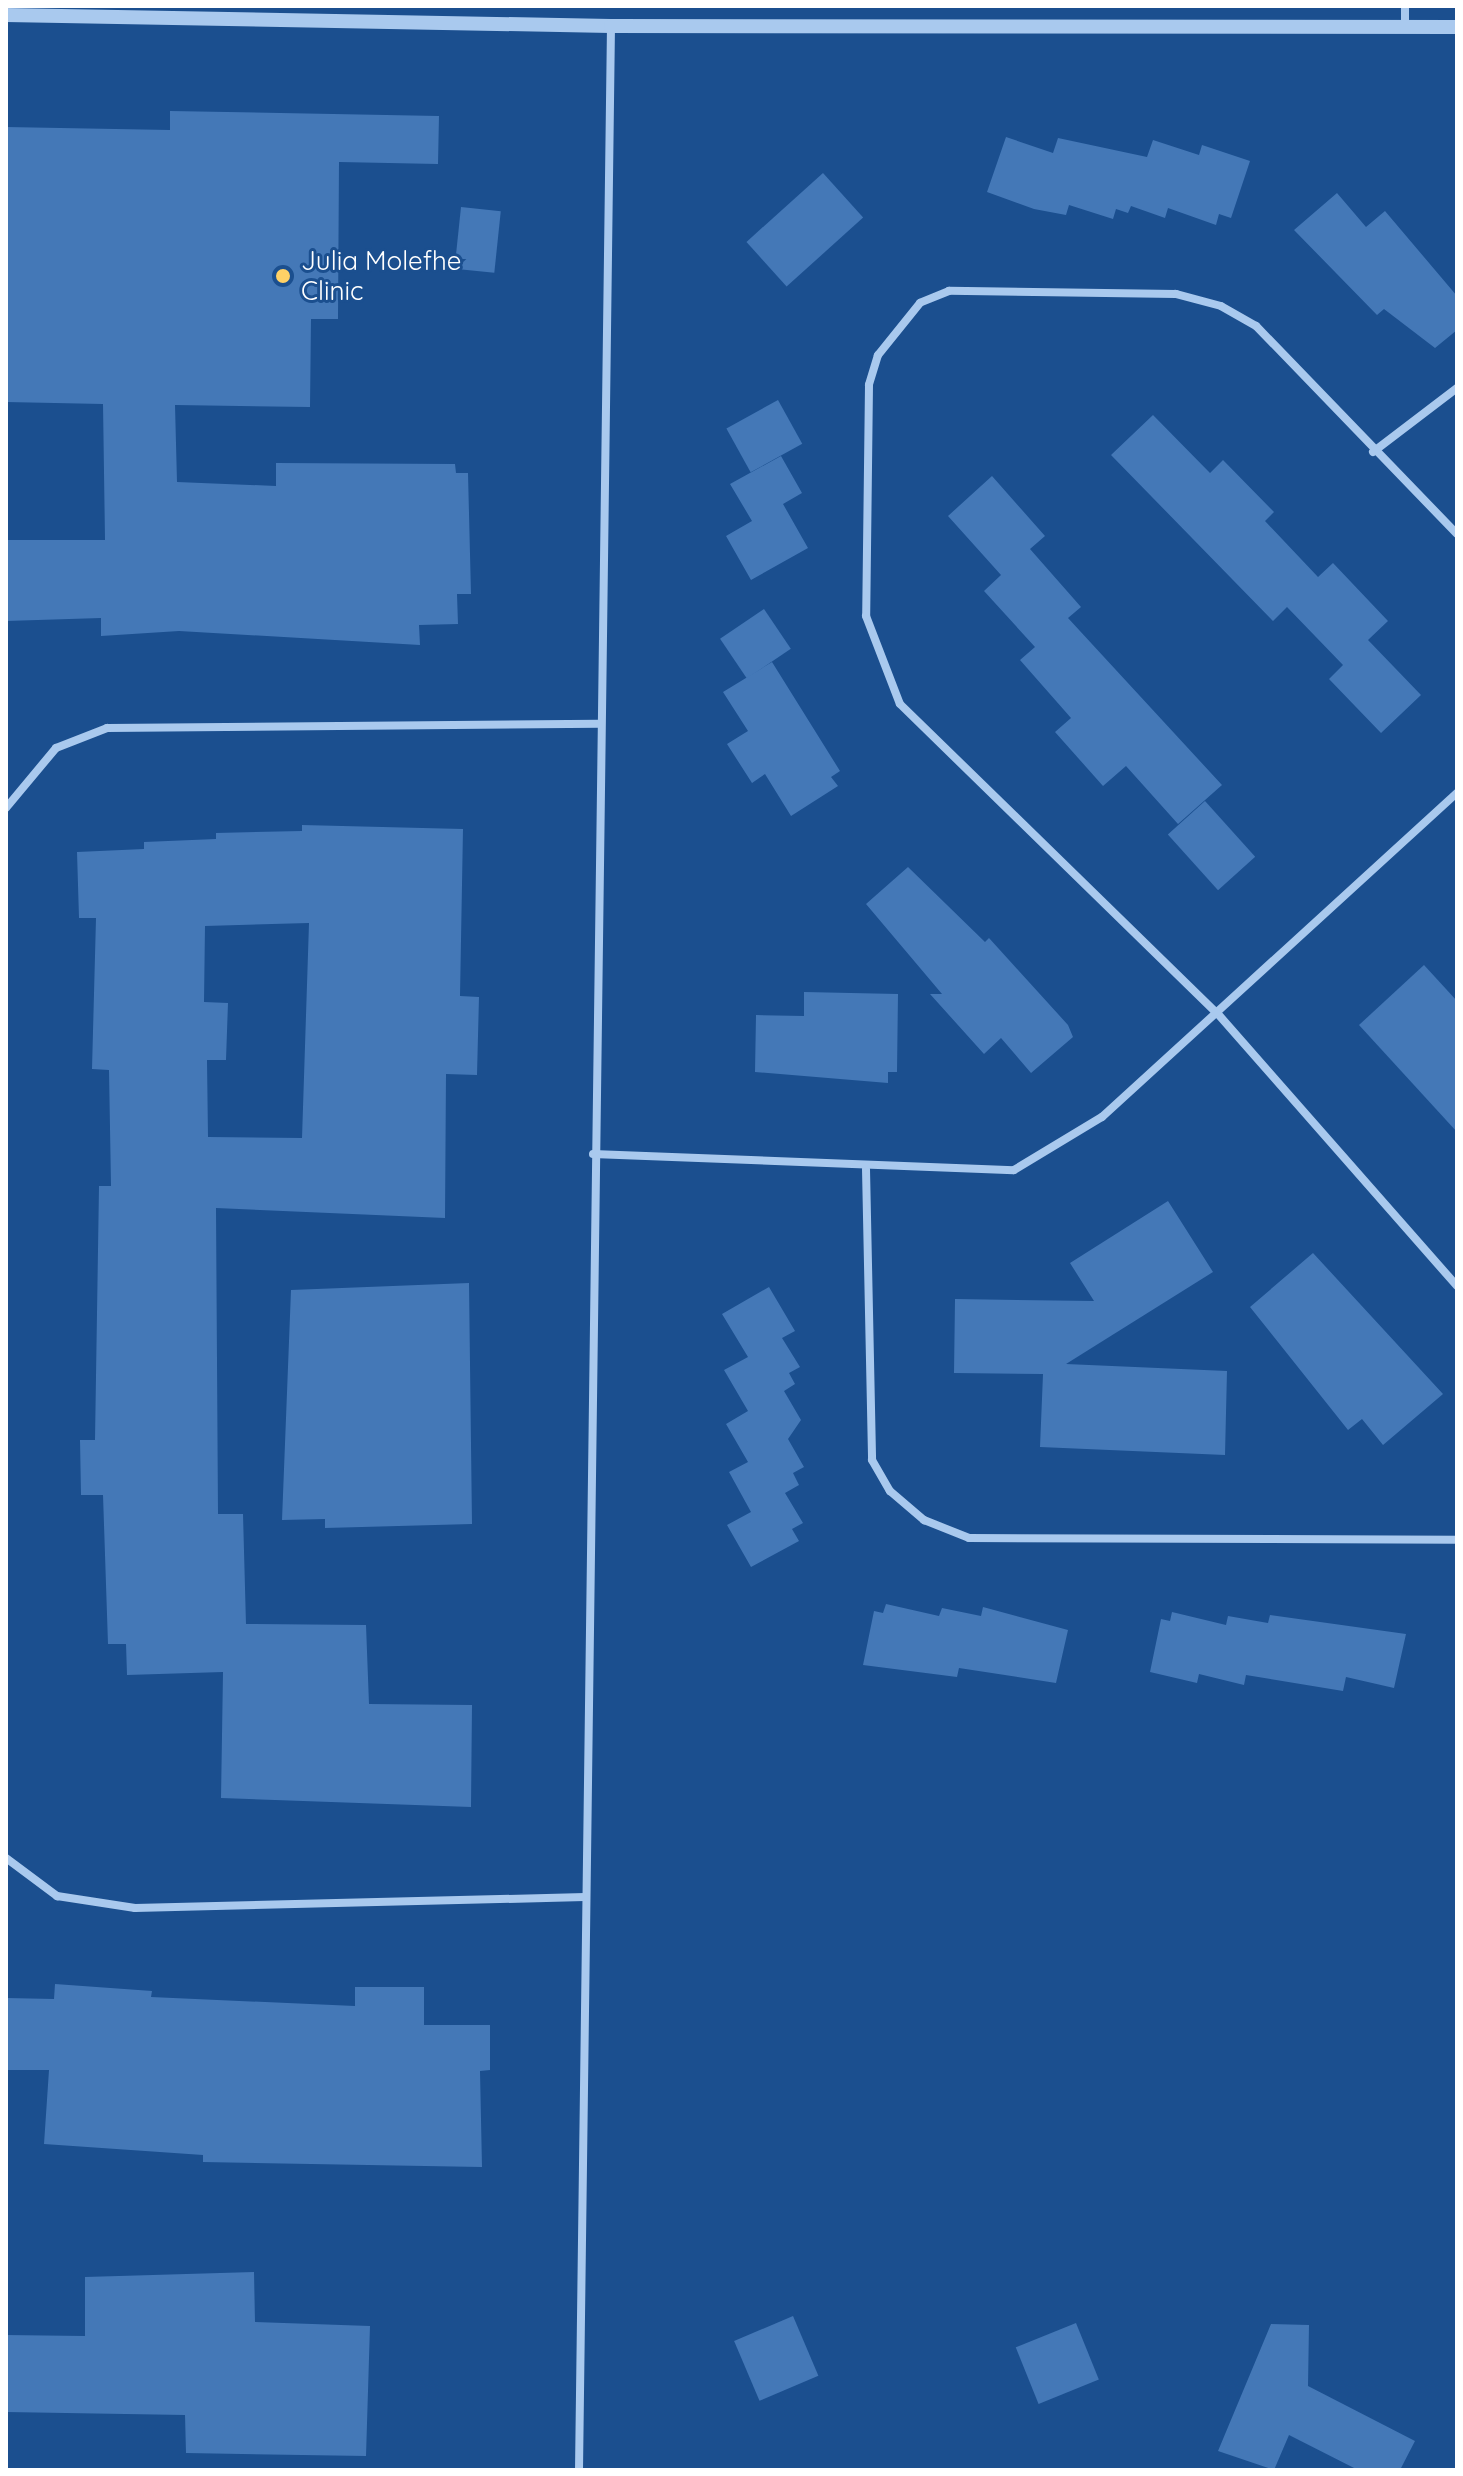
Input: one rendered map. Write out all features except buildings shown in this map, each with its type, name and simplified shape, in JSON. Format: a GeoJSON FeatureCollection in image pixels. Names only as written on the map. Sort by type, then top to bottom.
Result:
{"type":"FeatureCollection","features":[{"type":"Feature","properties":{"kind":"street"},"geometry":{"type":"LineString","coordinates":[[1405,6],[1405,27]]}},
{"type":"Feature","properties":{"kind":"street"},"geometry":{"type":"LineString","coordinates":[[6,15],[611,26],[1457,27]]}},
{"type":"Feature","properties":{"kind":"street"},"geometry":{"type":"LineString","coordinates":[[579,2470],[593,1154],[611,26]]}},
{"type":"Feature","properties":{"kind":"street"},"geometry":{"type":"LineString","coordinates":[[1457,534],[1373,452],[1256,326],[1221,306],[1176,294],[949,291],[920,303],[878,355],[869,385],[866,616],[882,671],[900,704],[1218,1014],[1457,1286]]}},
{"type":"Feature","properties":{"kind":"street"},"geometry":{"type":"LineString","coordinates":[[1373,452],[1457,388]]}},
{"type":"Feature","properties":{"kind":"street"},"geometry":{"type":"LineString","coordinates":[[6,808],[56,748],[107,728],[599,724]]}},
{"type":"Feature","properties":{"kind":"street"},"geometry":{"type":"LineString","coordinates":[[593,1154],[866,1169],[1014,1170],[1102,1117],[1457,793]]}},
{"type":"Feature","properties":{"kind":"street"},"geometry":{"type":"LineString","coordinates":[[866,1169],[872,1460],[890,1491],[924,1520],[969,1538],[1457,1540]]}},
{"type":"Feature","properties":{"kind":"street"},"geometry":{"type":"LineString","coordinates":[[6,1858],[57,1896],[135,1908],[585,1897]]}},
{"type":"Feature","properties":{"kind":"place","name":"Julia Molefhe Clinic"},"geometry":{"type":"Point","coordinates":[283,276]}}]}
